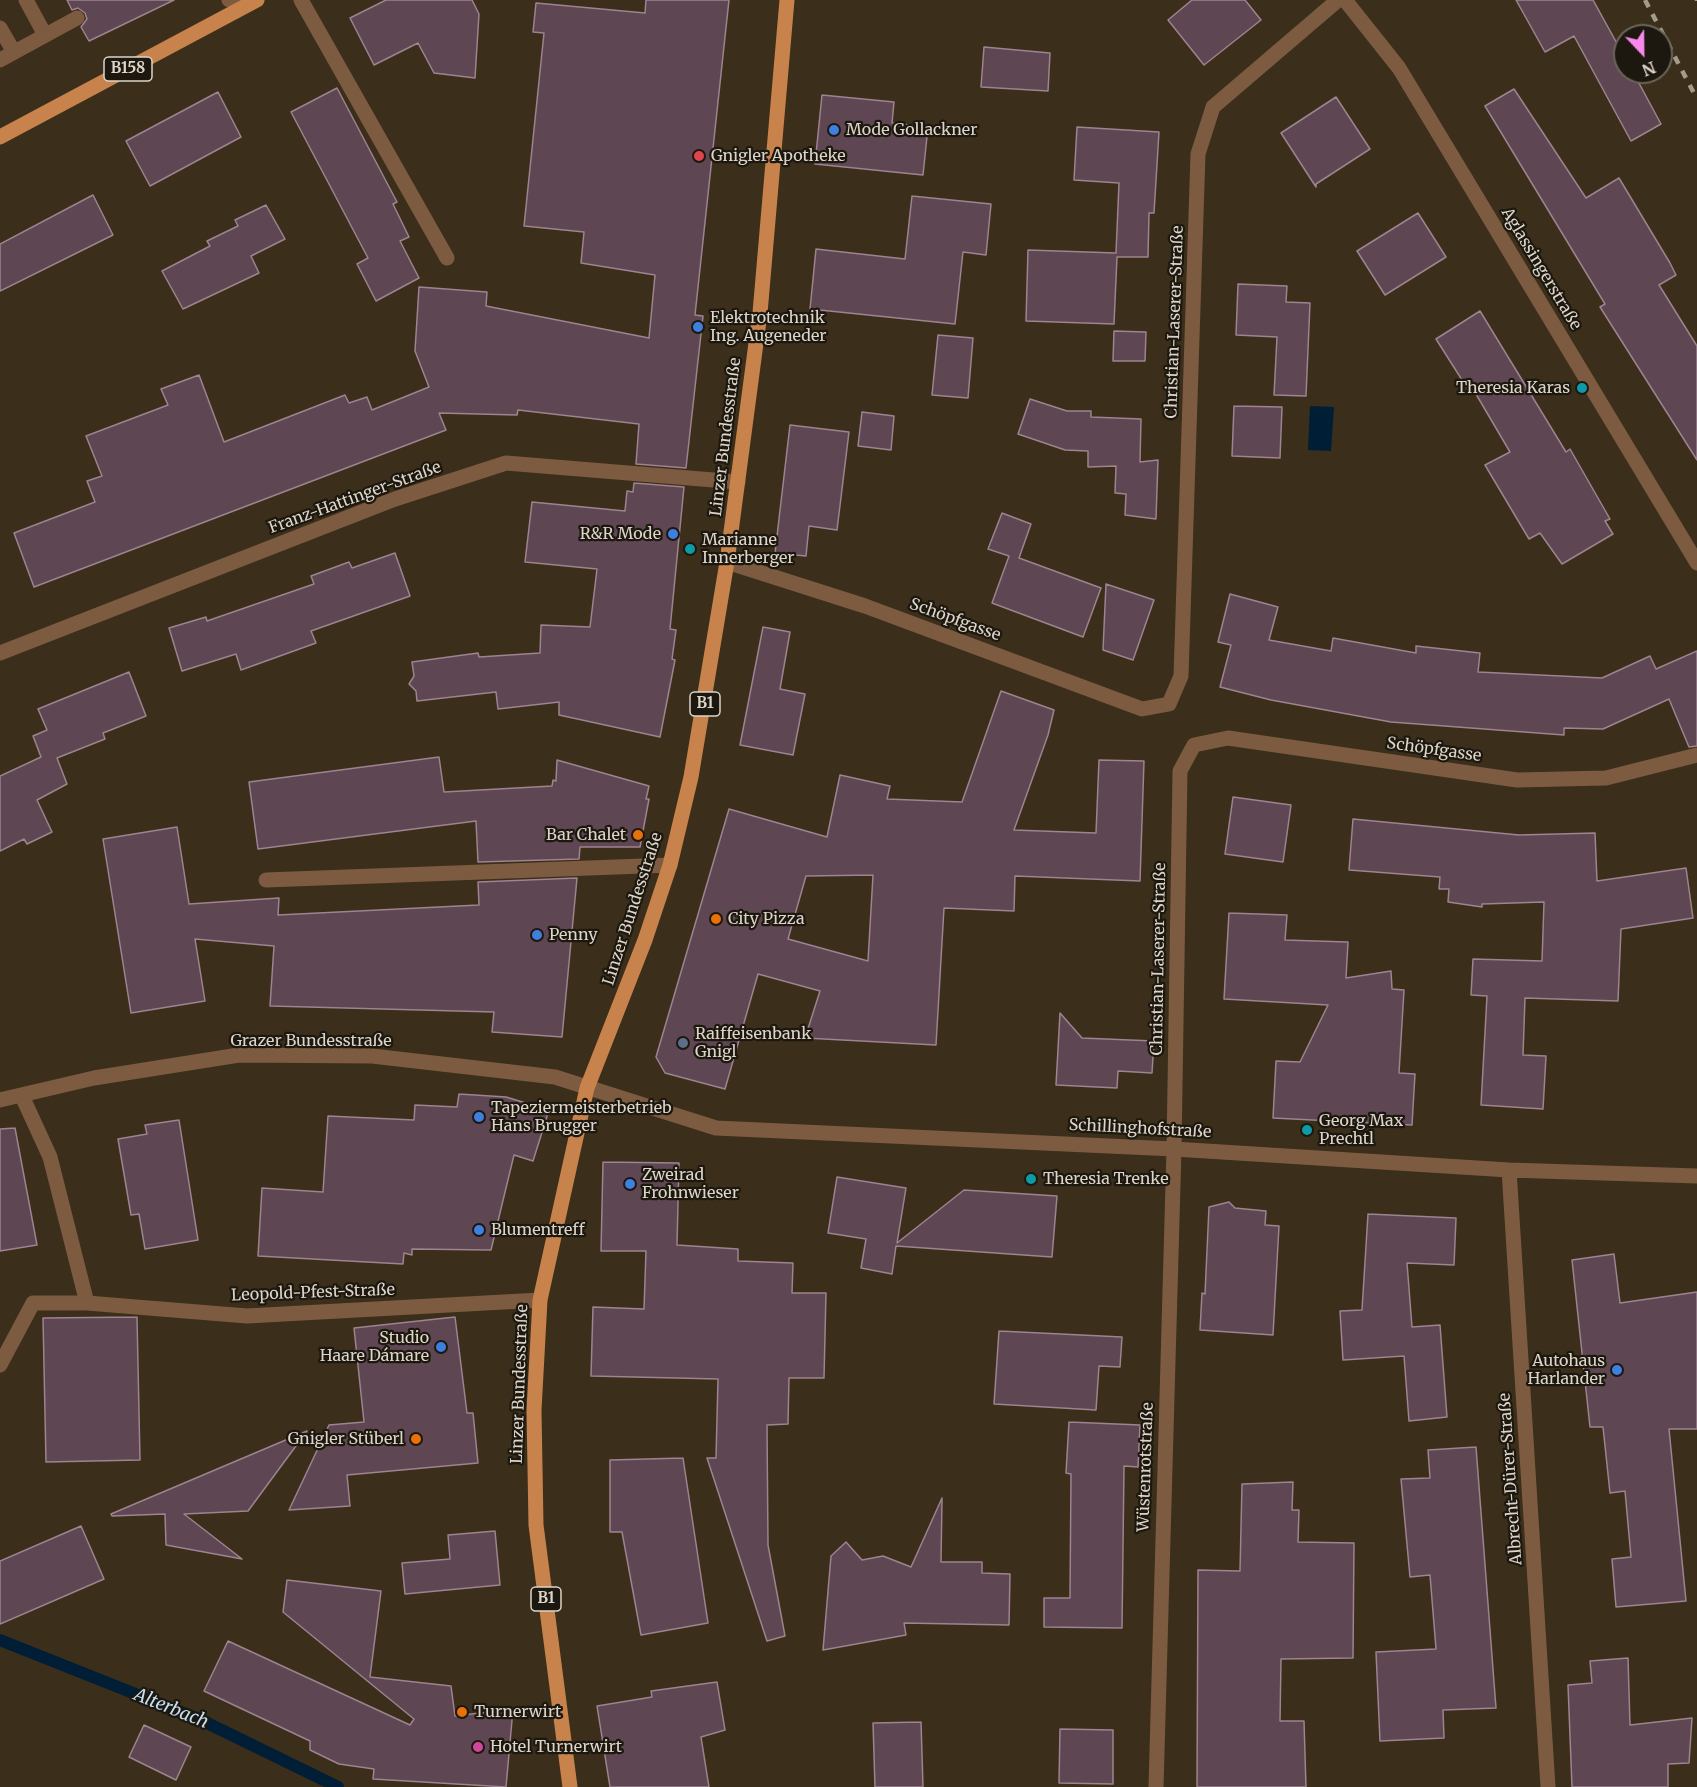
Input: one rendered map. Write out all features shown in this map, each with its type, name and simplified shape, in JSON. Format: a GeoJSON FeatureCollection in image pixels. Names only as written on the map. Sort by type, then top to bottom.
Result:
{"type":"FeatureCollection","features":[{"type":"Feature","properties":{"kind":"main road","name":"Linzer Bundesstraße"},"geometry":{"type":"LineString","coordinates":[[570,1787],[536,1525],[534,1410],[540,1300],[587,1088],[645,940],[670,865],[704,710],[727,562],[760,313],[787,0]]}},
{"type":"Feature","properties":{"kind":"main road","name":"B158"},"geometry":{"type":"LineString","coordinates":[[0,137],[252,2]]}},
{"type":"Feature","properties":{"kind":"street"},"geometry":{"type":"LineString","coordinates":[[26,0],[45,35]]}},
{"type":"Feature","properties":{"kind":"street"},"geometry":{"type":"LineString","coordinates":[[229,0],[252,2]]}},
{"type":"Feature","properties":{"kind":"street"},"geometry":{"type":"LineString","coordinates":[[301,0],[447,258]]}},
{"type":"Feature","properties":{"kind":"street","name":"Christian-Laserer-Straße"},"geometry":{"type":"LineString","coordinates":[[1169,704],[1181,676],[1198,154],[1213,107],[1338,0]]}},
{"type":"Feature","properties":{"kind":"street","name":"Aglassingerstraße"},"geometry":{"type":"LineString","coordinates":[[1345,0],[1399,68],[1697,563]]}},
{"type":"Feature","properties":{"kind":"street"},"geometry":{"type":"LineString","coordinates":[[0,28],[7,56],[77,18]]}},
{"type":"Feature","properties":{"kind":"street","name":"Franz-Hattinger-Straße"},"geometry":{"type":"LineString","coordinates":[[0,653],[395,499],[506,464],[738,482]]}},
{"type":"Feature","properties":{"kind":"street","name":"Schöpfgasse"},"geometry":{"type":"LineString","coordinates":[[727,562],[865,606],[1142,709],[1169,704]]}},
{"type":"Feature","properties":{"kind":"street","name":"Schöpfgasse"},"geometry":{"type":"LineString","coordinates":[[1180,771],[1194,745],[1228,738],[1517,780],[1606,778],[1697,755]]}},
{"type":"Feature","properties":{"kind":"street","name":"Christian-Laserer-Straße"},"geometry":{"type":"LineString","coordinates":[[1174,1149],[1180,771]]}},
{"type":"Feature","properties":{"kind":"street"},"geometry":{"type":"LineString","coordinates":[[266,880],[670,865]]}},
{"type":"Feature","properties":{"kind":"street","name":"Grazer Bundesstraße"},"geometry":{"type":"LineString","coordinates":[[0,1100],[94,1078],[240,1055],[372,1056],[537,1073],[587,1088]]}},
{"type":"Feature","properties":{"kind":"street","name":"Schillinghofstraße"},"geometry":{"type":"LineString","coordinates":[[587,1088],[716,1128],[1174,1149],[1509,1170],[1697,1176]]}},
{"type":"Feature","properties":{"kind":"street"},"geometry":{"type":"LineString","coordinates":[[22,1096],[50,1157],[87,1303]]}},
{"type":"Feature","properties":{"kind":"street","name":"Wüstenrotstraße"},"geometry":{"type":"LineString","coordinates":[[1156,1787],[1174,1149]]}},
{"type":"Feature","properties":{"kind":"street","name":"Albrecht-Dürer-Straße"},"geometry":{"type":"LineString","coordinates":[[1509,1170],[1548,1787]]}},
{"type":"Feature","properties":{"kind":"street","name":"Leopold-Pfest-Straße"},"geometry":{"type":"LineString","coordinates":[[0,1365],[33,1303],[87,1303],[247,1316],[540,1300]]}},
{"type":"Feature","properties":{"kind":"water"},"geometry":{"type":"Polygon","coordinates":[[[1310,406],[1334,407],[1331,451],[1308,450],[1310,406]]]}},
{"type":"Feature","properties":{"kind":"building"},"geometry":{"type":"Polygon","coordinates":[[[67,0],[174,0],[89,41],[81,27],[87,19],[85,13],[78,8],[72,10],[67,0]]]}},
{"type":"Feature","properties":{"kind":"building"},"geometry":{"type":"Polygon","coordinates":[[[386,0],[472,0],[479,14],[475,78],[434,73],[418,43],[374,65],[350,18],[386,0]]]}},
{"type":"Feature","properties":{"kind":"building"},"geometry":{"type":"Polygon","coordinates":[[[646,0],[729,0],[695,315],[703,316],[686,468],[636,464],[639,424],[518,410],[517,415],[439,413],[446,430],[34,587],[14,533],[95,502],[87,481],[102,476],[86,436],[168,405],[161,389],[199,375],[224,442],[345,395],[349,403],[367,397],[372,410],[429,387],[415,351],[419,287],[487,292],[486,306],[649,338],[655,275],[581,263],[584,232],[524,226],[544,33],[533,32],[536,3],[645,13],[646,0]]]}},
{"type":"Feature","properties":{"kind":"building"},"geometry":{"type":"Polygon","coordinates":[[[1192,0],[1245,0],[1261,20],[1204,65],[1168,20],[1192,0]]]}},
{"type":"Feature","properties":{"kind":"building"},"geometry":{"type":"Polygon","coordinates":[[[1516,0],[1593,0],[1613,36],[1613,84],[1639,84],[1661,124],[1631,141],[1574,36],[1545,52],[1516,0]]]}},
{"type":"Feature","properties":{"kind":"building"},"geometry":{"type":"Polygon","coordinates":[[[984,47],[1050,53],[1048,91],[981,87],[984,47]]]}},
{"type":"Feature","properties":{"kind":"building"},"geometry":{"type":"Polygon","coordinates":[[[337,88],[397,202],[393,204],[409,237],[400,241],[419,278],[376,301],[357,264],[368,258],[291,112],[337,88]]]}},
{"type":"Feature","properties":{"kind":"building"},"geometry":{"type":"Polygon","coordinates":[[[1514,89],[1586,198],[1619,178],[1676,275],[1659,285],[1697,346],[1697,460],[1600,307],[1605,304],[1485,106],[1514,89]]]}},
{"type":"Feature","properties":{"kind":"building"},"geometry":{"type":"Polygon","coordinates":[[[218,92],[241,137],[150,186],[126,141],[218,92]]]}},
{"type":"Feature","properties":{"kind":"building"},"geometry":{"type":"Polygon","coordinates":[[[822,95],[894,102],[892,123],[928,127],[923,175],[815,164],[822,95]]]}},
{"type":"Feature","properties":{"kind":"building"},"geometry":{"type":"Polygon","coordinates":[[[1336,97],[1370,149],[1316,184],[1316,187],[1281,133],[1336,97]]]}},
{"type":"Feature","properties":{"kind":"building"},"geometry":{"type":"Polygon","coordinates":[[[1077,127],[1159,132],[1154,213],[1149,213],[1148,257],[1117,257],[1114,324],[1026,321],[1028,250],[1116,253],[1119,183],[1074,180],[1077,127]]]}},
{"type":"Feature","properties":{"kind":"building"},"geometry":{"type":"Polygon","coordinates":[[[93,195],[113,235],[0,291],[0,244],[93,195]]]}},
{"type":"Feature","properties":{"kind":"building"},"geometry":{"type":"Polygon","coordinates":[[[912,196],[991,204],[986,255],[963,252],[955,324],[810,309],[816,249],[905,259],[912,196]]]}},
{"type":"Feature","properties":{"kind":"building"},"geometry":{"type":"Polygon","coordinates":[[[266,205],[285,239],[251,256],[259,273],[183,309],[162,271],[210,246],[207,241],[238,226],[235,220],[266,205]]]}},
{"type":"Feature","properties":{"kind":"building"},"geometry":{"type":"Polygon","coordinates":[[[1418,213],[1446,257],[1385,295],[1357,251],[1418,213]]]}},
{"type":"Feature","properties":{"kind":"building"},"geometry":{"type":"Polygon","coordinates":[[[1238,284],[1287,286],[1286,302],[1310,303],[1306,396],[1274,395],[1277,337],[1236,335],[1238,284]]]}},
{"type":"Feature","properties":{"kind":"building"},"geometry":{"type":"Polygon","coordinates":[[[1480,311],[1566,452],[1570,449],[1610,519],[1605,521],[1613,534],[1562,564],[1540,533],[1529,539],[1485,465],[1510,452],[1473,389],[1469,391],[1436,339],[1480,311]]]}},
{"type":"Feature","properties":{"kind":"building"},"geometry":{"type":"Polygon","coordinates":[[[1114,331],[1146,332],[1145,361],[1113,361],[1114,331]]]}},
{"type":"Feature","properties":{"kind":"building"},"geometry":{"type":"Polygon","coordinates":[[[938,335],[973,338],[968,398],[932,395],[938,335]]]}},
{"type":"Feature","properties":{"kind":"building"},"geometry":{"type":"Polygon","coordinates":[[[1030,399],[1067,411],[1091,411],[1091,417],[1141,419],[1140,462],[1158,460],[1156,519],[1125,515],[1126,494],[1115,493],[1116,466],[1088,467],[1088,451],[1065,450],[1018,434],[1030,399]]]}},
{"type":"Feature","properties":{"kind":"building"},"geometry":{"type":"Polygon","coordinates":[[[1234,406],[1282,407],[1280,458],[1232,456],[1234,406]]]}},
{"type":"Feature","properties":{"kind":"building"},"geometry":{"type":"Polygon","coordinates":[[[862,412],[894,416],[891,450],[858,446],[862,412]]]}},
{"type":"Feature","properties":{"kind":"building"},"geometry":{"type":"Polygon","coordinates":[[[790,425],[849,432],[837,530],[809,526],[806,556],[775,553],[790,425]]]}},
{"type":"Feature","properties":{"kind":"building"},"geometry":{"type":"Polygon","coordinates":[[[634,483],[684,487],[670,629],[676,630],[672,659],[675,660],[660,737],[559,715],[559,702],[498,709],[496,692],[417,701],[416,691],[409,684],[414,676],[412,662],[478,653],[479,657],[540,653],[541,625],[590,627],[597,569],[525,562],[532,502],[625,511],[627,491],[633,492],[634,483]]]}},
{"type":"Feature","properties":{"kind":"building"},"geometry":{"type":"Polygon","coordinates":[[[1002,513],[1031,524],[1019,558],[1101,588],[1083,637],[992,603],[1009,556],[988,549],[1002,513]]]}},
{"type":"Feature","properties":{"kind":"building"},"geometry":{"type":"Polygon","coordinates":[[[395,553],[410,596],[311,631],[316,643],[241,670],[236,654],[182,671],[169,628],[206,617],[207,621],[314,584],[311,576],[349,562],[352,568],[395,553]]]}},
{"type":"Feature","properties":{"kind":"building"},"geometry":{"type":"Polygon","coordinates":[[[1106,584],[1154,600],[1133,660],[1103,650],[1106,584]]]}},
{"type":"Feature","properties":{"kind":"building"},"geometry":{"type":"Polygon","coordinates":[[[1230,594],[1278,607],[1269,640],[1331,651],[1333,638],[1416,653],[1416,646],[1480,653],[1478,672],[1602,678],[1650,656],[1656,669],[1697,651],[1697,746],[1689,747],[1669,699],[1603,729],[1564,728],[1564,735],[1391,722],[1271,700],[1220,687],[1231,645],[1218,642],[1230,594]]]}},
{"type":"Feature","properties":{"kind":"building"},"geometry":{"type":"Polygon","coordinates":[[[763,627],[790,632],[780,689],[805,694],[793,755],[740,745],[763,627]]]}},
{"type":"Feature","properties":{"kind":"building"},"geometry":{"type":"Polygon","coordinates":[[[129,672],[146,716],[103,733],[105,739],[57,758],[67,784],[37,800],[52,832],[27,844],[24,839],[0,851],[0,776],[41,757],[33,736],[47,730],[38,709],[129,672]]]}},
{"type":"Feature","properties":{"kind":"building"},"geometry":{"type":"Polygon","coordinates":[[[1001,691],[1054,710],[1048,735],[1014,830],[1096,833],[1099,760],[1144,761],[1140,881],[1015,876],[1014,911],[944,908],[936,1045],[805,1038],[820,991],[758,974],[725,1089],[665,1073],[656,1057],[729,809],[827,837],[840,775],[890,786],[887,799],[962,802],[1001,691]],[[873,875],[806,876],[788,939],[868,961],[873,875]]]}},
{"type":"Feature","properties":{"kind":"building"},"geometry":{"type":"Polygon","coordinates":[[[439,757],[444,792],[552,786],[553,780],[556,781],[557,760],[649,786],[646,799],[649,799],[640,847],[580,847],[579,859],[478,862],[476,821],[258,849],[249,782],[439,757]]]}},
{"type":"Feature","properties":{"kind":"building"},"geometry":{"type":"Polygon","coordinates":[[[1233,797],[1291,805],[1283,862],[1225,854],[1233,797]]]}},
{"type":"Feature","properties":{"kind":"building"},"geometry":{"type":"Polygon","coordinates":[[[1353,819],[1519,835],[1595,833],[1597,881],[1686,868],[1693,918],[1621,929],[1618,1001],[1525,998],[1523,1055],[1546,1056],[1543,1109],[1481,1105],[1487,996],[1471,995],[1473,959],[1542,961],[1544,902],[1482,904],[1482,907],[1448,902],[1449,889],[1439,889],[1440,877],[1349,870],[1353,819]]]}},
{"type":"Feature","properties":{"kind":"building"},"geometry":{"type":"Polygon","coordinates":[[[177,827],[189,904],[279,898],[278,915],[479,905],[478,882],[577,878],[562,1037],[492,1032],[494,1012],[270,1006],[274,946],[195,939],[205,1001],[131,1013],[103,839],[177,827]]]}},
{"type":"Feature","properties":{"kind":"building"},"geometry":{"type":"Polygon","coordinates":[[[1229,913],[1287,915],[1285,940],[1348,942],[1346,978],[1391,971],[1392,989],[1404,990],[1399,1073],[1415,1074],[1412,1125],[1273,1118],[1276,1061],[1300,1062],[1328,1005],[1224,999],[1229,913]]]}},
{"type":"Feature","properties":{"kind":"building"},"geometry":{"type":"Polygon","coordinates":[[[1060,1013],[1082,1038],[1154,1041],[1152,1073],[1118,1071],[1117,1088],[1056,1085],[1060,1013]]]}},
{"type":"Feature","properties":{"kind":"building"},"geometry":{"type":"Polygon","coordinates":[[[459,1094],[506,1097],[549,1110],[533,1161],[514,1155],[491,1250],[412,1249],[412,1255],[404,1253],[403,1264],[258,1256],[262,1188],[323,1192],[328,1116],[414,1120],[415,1105],[457,1107],[459,1094]]]}},
{"type":"Feature","properties":{"kind":"building"},"geometry":{"type":"Polygon","coordinates":[[[179,1120],[198,1240],[145,1249],[139,1214],[131,1215],[118,1139],[147,1134],[145,1125],[179,1120]]]}},
{"type":"Feature","properties":{"kind":"building"},"geometry":{"type":"Polygon","coordinates":[[[15,1128],[37,1245],[0,1251],[0,1129],[15,1128]]]}},
{"type":"Feature","properties":{"kind":"building"},"geometry":{"type":"Polygon","coordinates":[[[603,1162],[679,1163],[677,1245],[738,1249],[738,1261],[793,1263],[792,1293],[826,1293],[824,1378],[789,1378],[788,1424],[767,1425],[768,1545],[785,1636],[767,1641],[707,1458],[716,1458],[718,1379],[591,1376],[593,1307],[644,1309],[646,1251],[601,1251],[603,1162]]]}},
{"type":"Feature","properties":{"kind":"building"},"geometry":{"type":"Polygon","coordinates":[[[837,1177],[906,1188],[897,1243],[964,1190],[1057,1196],[1052,1257],[896,1246],[892,1274],[861,1268],[866,1239],[828,1233],[837,1177]]]}},
{"type":"Feature","properties":{"kind":"building"},"geometry":{"type":"Polygon","coordinates":[[[1229,1202],[1235,1208],[1266,1211],[1265,1225],[1279,1226],[1273,1335],[1200,1330],[1202,1293],[1205,1294],[1209,1207],[1229,1202]]]}},
{"type":"Feature","properties":{"kind":"building"},"geometry":{"type":"Polygon","coordinates":[[[1368,1214],[1456,1218],[1454,1265],[1407,1263],[1412,1327],[1440,1325],[1447,1417],[1409,1421],[1404,1356],[1343,1360],[1340,1311],[1362,1310],[1368,1214]]]}},
{"type":"Feature","properties":{"kind":"building"},"geometry":{"type":"Polygon","coordinates":[[[1614,1254],[1620,1303],[1697,1292],[1697,1429],[1669,1429],[1686,1601],[1616,1607],[1612,1559],[1631,1557],[1625,1491],[1610,1493],[1603,1427],[1590,1427],[1572,1260],[1614,1254]]]}},
{"type":"Feature","properties":{"kind":"building"},"geometry":{"type":"Polygon","coordinates":[[[137,1317],[140,1460],[46,1462],[43,1318],[137,1317]]]}},
{"type":"Feature","properties":{"kind":"building"},"geometry":{"type":"Polygon","coordinates":[[[455,1317],[467,1413],[473,1413],[478,1463],[347,1475],[350,1506],[289,1510],[329,1425],[364,1422],[354,1328],[455,1317]]]}},
{"type":"Feature","properties":{"kind":"building"},"geometry":{"type":"Polygon","coordinates":[[[999,1331],[1122,1337],[1120,1367],[1099,1366],[1096,1410],[994,1404],[999,1331]]]}},
{"type":"Feature","properties":{"kind":"building"},"geometry":{"type":"Polygon","coordinates":[[[1069,1422],[1140,1425],[1138,1467],[1124,1466],[1122,1628],[1044,1627],[1044,1598],[1070,1598],[1071,1474],[1066,1473],[1069,1422]]]}},
{"type":"Feature","properties":{"kind":"building"},"geometry":{"type":"Polygon","coordinates":[[[307,1431],[248,1511],[184,1514],[242,1559],[166,1545],[165,1514],[112,1516],[111,1514],[307,1431]]]}},
{"type":"Feature","properties":{"kind":"building"},"geometry":{"type":"Polygon","coordinates":[[[1476,1447],[1496,1708],[1443,1710],[1444,1738],[1380,1741],[1376,1652],[1436,1649],[1430,1575],[1410,1577],[1401,1479],[1430,1478],[1428,1450],[1476,1447]]]}},
{"type":"Feature","properties":{"kind":"building"},"geometry":{"type":"Polygon","coordinates":[[[683,1458],[708,1623],[641,1635],[622,1532],[610,1532],[610,1460],[683,1458]]]}},
{"type":"Feature","properties":{"kind":"building"},"geometry":{"type":"Polygon","coordinates":[[[1293,1482],[1292,1510],[1299,1510],[1298,1542],[1354,1543],[1353,1658],[1281,1659],[1280,1721],[1304,1721],[1306,1787],[1197,1787],[1198,1570],[1240,1571],[1242,1484],[1293,1482]]]}},
{"type":"Feature","properties":{"kind":"building"},"geometry":{"type":"Polygon","coordinates":[[[942,1498],[941,1562],[982,1562],[982,1573],[1010,1574],[1009,1625],[904,1623],[906,1635],[823,1650],[831,1556],[846,1542],[862,1560],[883,1556],[911,1567],[942,1498]]]}},
{"type":"Feature","properties":{"kind":"building"},"geometry":{"type":"Polygon","coordinates":[[[81,1526],[104,1579],[0,1624],[0,1561],[81,1526]]]}},
{"type":"Feature","properties":{"kind":"building"},"geometry":{"type":"Polygon","coordinates":[[[495,1531],[500,1585],[405,1594],[402,1563],[450,1559],[448,1535],[495,1531]]]}},
{"type":"Feature","properties":{"kind":"building"},"geometry":{"type":"Polygon","coordinates":[[[287,1580],[381,1591],[370,1677],[451,1686],[455,1716],[513,1709],[506,1787],[373,1779],[374,1769],[339,1764],[310,1750],[310,1741],[204,1691],[228,1641],[410,1725],[414,1719],[283,1612],[287,1580]]]}},
{"type":"Feature","properties":{"kind":"building"},"geometry":{"type":"Polygon","coordinates":[[[1628,1658],[1630,1725],[1692,1718],[1689,1763],[1668,1764],[1668,1787],[1572,1787],[1568,1685],[1592,1683],[1590,1661],[1628,1658]]]}},
{"type":"Feature","properties":{"kind":"building"},"geometry":{"type":"Polygon","coordinates":[[[717,1682],[725,1730],[701,1737],[709,1787],[610,1787],[597,1706],[652,1697],[651,1691],[717,1682]]]}},
{"type":"Feature","properties":{"kind":"building"},"geometry":{"type":"Polygon","coordinates":[[[921,1722],[923,1787],[875,1787],[873,1723],[921,1722]]]}},
{"type":"Feature","properties":{"kind":"building"},"geometry":{"type":"Polygon","coordinates":[[[144,1725],[191,1747],[176,1780],[129,1757],[144,1725]]]}},
{"type":"Feature","properties":{"kind":"building"},"geometry":{"type":"Polygon","coordinates":[[[1060,1729],[1113,1730],[1113,1784],[1059,1783],[1060,1729]]]}},
{"type":"Feature","properties":{"kind":"waterway","name":"Alterbach"},"geometry":{"type":"LineString","coordinates":[[0,1640],[201,1720],[338,1787]]}},
{"type":"Feature","properties":{"kind":"railway"},"geometry":{"type":"LineString","coordinates":[[1645,0],[1697,99]]}},
{"type":"Feature","properties":{"kind":"place","name":"Mode Gollackner"},"geometry":{"type":"Point","coordinates":[834,130]}},
{"type":"Feature","properties":{"kind":"place","name":"Gnigler Apotheke"},"geometry":{"type":"Point","coordinates":[699,156]}},
{"type":"Feature","properties":{"kind":"place","name":"Elektrotechnik Ing. Augeneder"},"geometry":{"type":"Point","coordinates":[698,327]}},
{"type":"Feature","properties":{"kind":"place","name":"Theresia Karas"},"geometry":{"type":"Point","coordinates":[1582,388]}},
{"type":"Feature","properties":{"kind":"place","name":"R&R Mode"},"geometry":{"type":"Point","coordinates":[673,534]}},
{"type":"Feature","properties":{"kind":"place","name":"Marianne Innerberger"},"geometry":{"type":"Point","coordinates":[690,549]}},
{"type":"Feature","properties":{"kind":"place","name":"Bar Chalet"},"geometry":{"type":"Point","coordinates":[638,835]}},
{"type":"Feature","properties":{"kind":"place","name":"City Pizza"},"geometry":{"type":"Point","coordinates":[716,919]}},
{"type":"Feature","properties":{"kind":"place","name":"Penny"},"geometry":{"type":"Point","coordinates":[537,935]}},
{"type":"Feature","properties":{"kind":"place","name":"Raiffeisenbank Gnigl"},"geometry":{"type":"Point","coordinates":[683,1043]}},
{"type":"Feature","properties":{"kind":"place","name":"Tapeziermeisterbetrieb Hans Brugger"},"geometry":{"type":"Point","coordinates":[479,1117]}},
{"type":"Feature","properties":{"kind":"place","name":"Georg Max Prechtl"},"geometry":{"type":"Point","coordinates":[1307,1130]}},
{"type":"Feature","properties":{"kind":"place","name":"Theresia Trenke"},"geometry":{"type":"Point","coordinates":[1031,1179]}},
{"type":"Feature","properties":{"kind":"place","name":"Zweirad Frohnwieser"},"geometry":{"type":"Point","coordinates":[630,1184]}},
{"type":"Feature","properties":{"kind":"place","name":"Blumentreff"},"geometry":{"type":"Point","coordinates":[479,1230]}},
{"type":"Feature","properties":{"kind":"place","name":"Studio Haare Dámare"},"geometry":{"type":"Point","coordinates":[441,1347]}},
{"type":"Feature","properties":{"kind":"place","name":"Autohaus Harlander"},"geometry":{"type":"Point","coordinates":[1617,1370]}},
{"type":"Feature","properties":{"kind":"place","name":"Gnigler Stüberl"},"geometry":{"type":"Point","coordinates":[416,1439]}},
{"type":"Feature","properties":{"kind":"place","name":"Turnerwirt"},"geometry":{"type":"Point","coordinates":[462,1712]}},
{"type":"Feature","properties":{"kind":"place","name":"Hotel Turnerwirt"},"geometry":{"type":"Point","coordinates":[478,1747]}}]}
